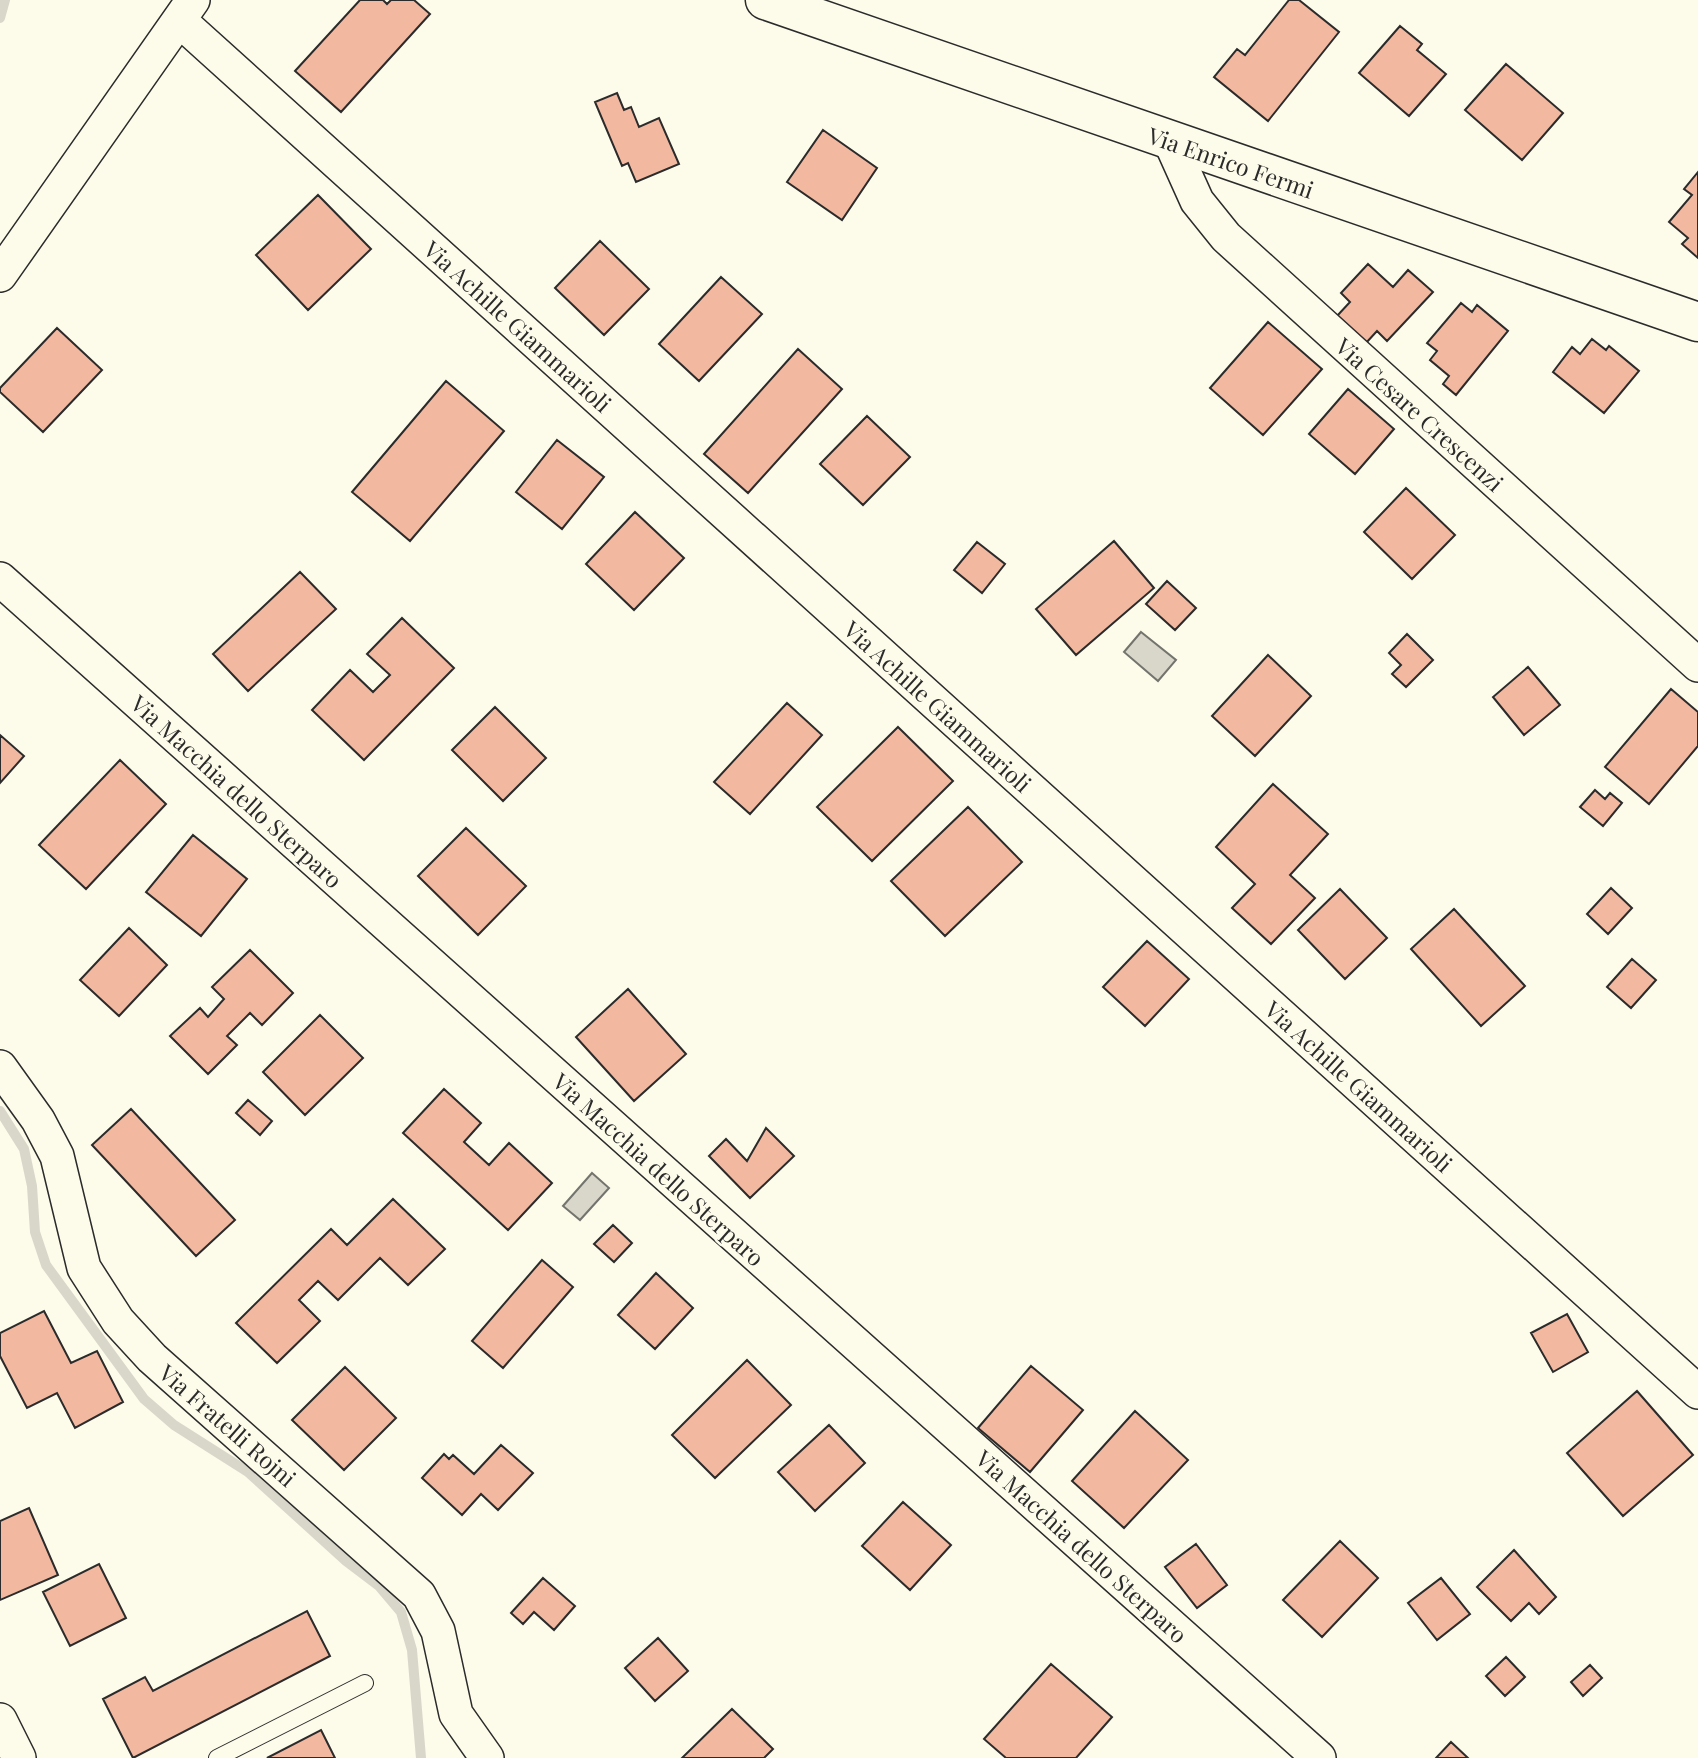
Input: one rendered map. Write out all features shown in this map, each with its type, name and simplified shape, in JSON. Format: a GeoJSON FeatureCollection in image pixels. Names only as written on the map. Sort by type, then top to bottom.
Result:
{"type":"FeatureCollection","features":[{"type":"Feature","properties":{"kind":"street","name":"Via Enrico Fermi"},"geometry":{"type":"LineString","coordinates":[[765,0],[1698,322]]}},
{"type":"Feature","properties":{"kind":"street"},"geometry":{"type":"LineString","coordinates":[[0,275],[186,10]]}},
{"type":"Feature","properties":{"kind":"street","name":"Via Achille Giammarioli"},"geometry":{"type":"LineString","coordinates":[[186,10],[1698,1392]]}},
{"type":"Feature","properties":{"kind":"street","name":"Via Cesare Crescenzi"},"geometry":{"type":"LineString","coordinates":[[1170,141],[1197,201],[1226,237],[1698,665]]}},
{"type":"Feature","properties":{"kind":"street","name":"Via Macchia dello Sterparo"},"geometry":{"type":"LineString","coordinates":[[0,579],[1319,1758]]}},
{"type":"Feature","properties":{"kind":"street","name":"Via Fratelli Rojni"},"geometry":{"type":"LineString","coordinates":[[0,1068],[38,1120],[57,1156],[84,1268],[107,1306],[152,1358],[419,1595],[438,1631],[456,1714],[487,1758]]}},
{"type":"Feature","properties":{"kind":"street"},"geometry":{"type":"LineString","coordinates":[[0,1720],[19,1758]]}},
{"type":"Feature","properties":{"kind":"lane"},"geometry":{"type":"LineString","coordinates":[[217,1758],[365,1683]]}},
{"type":"Feature","properties":{"kind":"shaded area"},"geometry":{"type":"Polygon","coordinates":[[[1141,632],[1176,660],[1158,681],[1124,652],[1141,632]]]}},
{"type":"Feature","properties":{"kind":"shaded area"},"geometry":{"type":"Polygon","coordinates":[[[592,1173],[609,1188],[580,1220],[563,1206],[592,1173]]]}},
{"type":"Feature","properties":{"kind":"building"},"geometry":{"type":"Polygon","coordinates":[[[360,0],[383,0],[387,4],[391,0],[414,0],[430,14],[341,112],[295,71],[360,0]]]}},
{"type":"Feature","properties":{"kind":"building"},"geometry":{"type":"Polygon","coordinates":[[[1289,0],[1299,0],[1339,32],[1268,121],[1214,77],[1237,49],[1245,55],[1289,0]]]}},
{"type":"Feature","properties":{"kind":"building"},"geometry":{"type":"Polygon","coordinates":[[[1400,26],[1422,44],[1417,50],[1446,74],[1409,116],[1359,73],[1400,26]]]}},
{"type":"Feature","properties":{"kind":"building"},"geometry":{"type":"Polygon","coordinates":[[[1506,64],[1563,113],[1522,160],[1465,110],[1506,64]]]}},
{"type":"Feature","properties":{"kind":"building"},"geometry":{"type":"Polygon","coordinates":[[[617,93],[624,110],[631,107],[639,127],[659,118],[679,164],[636,182],[628,163],[622,166],[595,102],[617,93]]]}},
{"type":"Feature","properties":{"kind":"building"},"geometry":{"type":"Polygon","coordinates":[[[823,130],[877,168],[842,220],[787,182],[823,130]]]}},
{"type":"Feature","properties":{"kind":"building"},"geometry":{"type":"Polygon","coordinates":[[[1698,172],[1698,258],[1682,244],[1688,238],[1669,222],[1692,195],[1684,189],[1698,172]]]}},
{"type":"Feature","properties":{"kind":"building"},"geometry":{"type":"Polygon","coordinates":[[[318,195],[371,249],[308,310],[256,255],[318,195]]]}},
{"type":"Feature","properties":{"kind":"building"},"geometry":{"type":"Polygon","coordinates":[[[600,241],[649,289],[604,335],[555,288],[600,241]]]}},
{"type":"Feature","properties":{"kind":"building"},"geometry":{"type":"Polygon","coordinates":[[[1368,264],[1393,287],[1408,270],[1433,292],[1387,341],[1377,331],[1366,343],[1337,316],[1350,302],[1341,293],[1368,264]]]}},
{"type":"Feature","properties":{"kind":"building"},"geometry":{"type":"Polygon","coordinates":[[[721,277],[762,314],[699,381],[659,344],[721,277]]]}},
{"type":"Feature","properties":{"kind":"building"},"geometry":{"type":"Polygon","coordinates":[[[1461,303],[1472,312],[1477,305],[1508,331],[1456,395],[1443,384],[1449,376],[1430,360],[1437,351],[1427,343],[1461,303]]]}},
{"type":"Feature","properties":{"kind":"building"},"geometry":{"type":"Polygon","coordinates":[[[1268,322],[1322,369],[1263,435],[1210,388],[1268,322]]]}},
{"type":"Feature","properties":{"kind":"building"},"geometry":{"type":"Polygon","coordinates":[[[57,328],[102,370],[43,432],[0,392],[0,388],[57,328]]]}},
{"type":"Feature","properties":{"kind":"building"},"geometry":{"type":"Polygon","coordinates":[[[1592,339],[1606,350],[1609,346],[1639,371],[1604,413],[1553,372],[1572,347],[1580,354],[1592,339]]]}},
{"type":"Feature","properties":{"kind":"building"},"geometry":{"type":"Polygon","coordinates":[[[798,349],[842,389],[748,493],[704,454],[798,349]]]}},
{"type":"Feature","properties":{"kind":"building"},"geometry":{"type":"Polygon","coordinates":[[[446,381],[504,431],[410,541],[352,492],[446,381]]]}},
{"type":"Feature","properties":{"kind":"building"},"geometry":{"type":"Polygon","coordinates":[[[1348,389],[1394,429],[1355,474],[1309,434],[1348,389]]]}},
{"type":"Feature","properties":{"kind":"building"},"geometry":{"type":"Polygon","coordinates":[[[867,416],[910,457],[863,505],[820,464],[867,416]]]}},
{"type":"Feature","properties":{"kind":"building"},"geometry":{"type":"Polygon","coordinates":[[[557,440],[604,477],[562,529],[516,492],[557,440]]]}},
{"type":"Feature","properties":{"kind":"building"},"geometry":{"type":"Polygon","coordinates":[[[1406,488],[1455,535],[1412,579],[1364,532],[1406,488]]]}},
{"type":"Feature","properties":{"kind":"building"},"geometry":{"type":"Polygon","coordinates":[[[635,512],[684,558],[634,610],[586,564],[635,512]]]}},
{"type":"Feature","properties":{"kind":"building"},"geometry":{"type":"Polygon","coordinates":[[[1114,541],[1154,588],[1076,655],[1036,609],[1114,541]]]}},
{"type":"Feature","properties":{"kind":"building"},"geometry":{"type":"Polygon","coordinates":[[[977,542],[1005,564],[982,593],[954,570],[977,542]]]}},
{"type":"Feature","properties":{"kind":"building"},"geometry":{"type":"Polygon","coordinates":[[[300,572],[336,609],[248,691],[213,654],[300,572]]]}},
{"type":"Feature","properties":{"kind":"building"},"geometry":{"type":"Polygon","coordinates":[[[1167,581],[1196,608],[1175,630],[1146,604],[1167,581]]]}},
{"type":"Feature","properties":{"kind":"building"},"geometry":{"type":"Polygon","coordinates":[[[402,618],[454,668],[364,760],[312,710],[350,670],[373,692],[390,675],[367,654],[402,618]]]}},
{"type":"Feature","properties":{"kind":"building"},"geometry":{"type":"Polygon","coordinates":[[[1407,634],[1433,660],[1406,687],[1392,674],[1401,665],[1389,653],[1407,634]]]}},
{"type":"Feature","properties":{"kind":"building"},"geometry":{"type":"Polygon","coordinates":[[[1268,655],[1311,696],[1255,756],[1212,716],[1268,655]]]}},
{"type":"Feature","properties":{"kind":"building"},"geometry":{"type":"Polygon","coordinates":[[[1528,667],[1560,705],[1524,735],[1493,697],[1528,667]]]}},
{"type":"Feature","properties":{"kind":"building"},"geometry":{"type":"Polygon","coordinates":[[[1671,689],[1698,712],[1698,746],[1649,804],[1605,767],[1671,689]]]}},
{"type":"Feature","properties":{"kind":"building"},"geometry":{"type":"Polygon","coordinates":[[[787,703],[822,735],[750,814],[714,782],[787,703]]]}},
{"type":"Feature","properties":{"kind":"building"},"geometry":{"type":"Polygon","coordinates":[[[495,707],[546,758],[503,801],[452,750],[495,707]]]}},
{"type":"Feature","properties":{"kind":"building"},"geometry":{"type":"Polygon","coordinates":[[[898,727],[953,781],[872,861],[817,807],[898,727]]]}},
{"type":"Feature","properties":{"kind":"building"},"geometry":{"type":"Polygon","coordinates":[[[0,735],[24,756],[0,783],[0,735]]]}},
{"type":"Feature","properties":{"kind":"building"},"geometry":{"type":"Polygon","coordinates":[[[120,760],[166,804],[86,889],[39,845],[120,760]]]}},
{"type":"Feature","properties":{"kind":"building"},"geometry":{"type":"Polygon","coordinates":[[[1273,784],[1328,834],[1290,875],[1315,898],[1271,944],[1232,908],[1255,884],[1216,847],[1273,784]]]}},
{"type":"Feature","properties":{"kind":"building"},"geometry":{"type":"Polygon","coordinates":[[[1595,790],[1605,799],[1610,793],[1622,803],[1603,826],[1580,807],[1595,790]]]}},
{"type":"Feature","properties":{"kind":"building"},"geometry":{"type":"Polygon","coordinates":[[[968,807],[1022,862],[945,936],[891,881],[968,807]]]}},
{"type":"Feature","properties":{"kind":"building"},"geometry":{"type":"Polygon","coordinates":[[[466,828],[526,886],[478,935],[418,876],[466,828]]]}},
{"type":"Feature","properties":{"kind":"building"},"geometry":{"type":"Polygon","coordinates":[[[193,835],[247,879],[201,936],[146,892],[193,835]]]}},
{"type":"Feature","properties":{"kind":"building"},"geometry":{"type":"Polygon","coordinates":[[[1611,888],[1632,908],[1608,934],[1587,914],[1611,888]]]}},
{"type":"Feature","properties":{"kind":"building"},"geometry":{"type":"Polygon","coordinates":[[[1340,889],[1387,938],[1345,979],[1298,930],[1340,889]]]}},
{"type":"Feature","properties":{"kind":"building"},"geometry":{"type":"Polygon","coordinates":[[[1454,909],[1525,986],[1481,1026],[1411,949],[1454,909]]]}},
{"type":"Feature","properties":{"kind":"building"},"geometry":{"type":"Polygon","coordinates":[[[129,928],[167,965],[119,1016],[80,980],[129,928]]]}},
{"type":"Feature","properties":{"kind":"building"},"geometry":{"type":"Polygon","coordinates":[[[1147,941],[1189,979],[1145,1026],[1103,987],[1147,941]]]}},
{"type":"Feature","properties":{"kind":"building"},"geometry":{"type":"Polygon","coordinates":[[[250,950],[293,993],[262,1025],[250,1013],[227,1036],[237,1045],[208,1074],[170,1036],[200,1008],[208,1017],[224,999],[212,987],[250,950]]]}},
{"type":"Feature","properties":{"kind":"building"},"geometry":{"type":"Polygon","coordinates":[[[1632,959],[1656,980],[1631,1008],[1607,987],[1632,959]]]}},
{"type":"Feature","properties":{"kind":"building"},"geometry":{"type":"Polygon","coordinates":[[[628,989],[686,1054],[634,1101],[576,1037],[628,989]]]}},
{"type":"Feature","properties":{"kind":"building"},"geometry":{"type":"Polygon","coordinates":[[[320,1015],[363,1058],[305,1115],[263,1072],[320,1015]]]}},
{"type":"Feature","properties":{"kind":"building"},"geometry":{"type":"Polygon","coordinates":[[[444,1089],[481,1123],[464,1142],[489,1165],[509,1143],[552,1183],[508,1230],[403,1133],[444,1089]]]}},
{"type":"Feature","properties":{"kind":"building"},"geometry":{"type":"Polygon","coordinates":[[[248,1100],[272,1121],[260,1135],[236,1113],[248,1100]]]}},
{"type":"Feature","properties":{"kind":"building"},"geometry":{"type":"Polygon","coordinates":[[[131,1109],[235,1220],[196,1256],[92,1145],[131,1109]]]}},
{"type":"Feature","properties":{"kind":"building"},"geometry":{"type":"Polygon","coordinates":[[[766,1128],[794,1156],[750,1198],[709,1156],[726,1139],[747,1161],[766,1128]]]}},
{"type":"Feature","properties":{"kind":"building"},"geometry":{"type":"Polygon","coordinates":[[[393,1199],[445,1249],[408,1285],[380,1258],[338,1300],[318,1281],[299,1300],[320,1321],[277,1363],[236,1323],[331,1229],[347,1245],[393,1199]]]}},
{"type":"Feature","properties":{"kind":"building"},"geometry":{"type":"Polygon","coordinates":[[[613,1225],[632,1243],[614,1262],[594,1244],[613,1225]]]}},
{"type":"Feature","properties":{"kind":"building"},"geometry":{"type":"Polygon","coordinates":[[[542,1260],[573,1287],[503,1368],[472,1341],[542,1260]]]}},
{"type":"Feature","properties":{"kind":"building"},"geometry":{"type":"Polygon","coordinates":[[[656,1273],[693,1308],[655,1349],[618,1315],[656,1273]]]}},
{"type":"Feature","properties":{"kind":"building"},"geometry":{"type":"Polygon","coordinates":[[[44,1311],[71,1363],[97,1351],[123,1402],[75,1428],[57,1393],[27,1408],[0,1356],[0,1333],[44,1311]]]}},
{"type":"Feature","properties":{"kind":"building"},"geometry":{"type":"Polygon","coordinates":[[[1567,1314],[1588,1352],[1553,1372],[1531,1333],[1567,1314]]]}},
{"type":"Feature","properties":{"kind":"building"},"geometry":{"type":"Polygon","coordinates":[[[747,1360],[791,1405],[715,1478],[672,1435],[747,1360]]]}},
{"type":"Feature","properties":{"kind":"building"},"geometry":{"type":"Polygon","coordinates":[[[1031,1366],[1083,1410],[1030,1472],[978,1428],[1031,1366]]]}},
{"type":"Feature","properties":{"kind":"building"},"geometry":{"type":"Polygon","coordinates":[[[345,1367],[396,1418],[344,1470],[292,1420],[345,1367]]]}},
{"type":"Feature","properties":{"kind":"building"},"geometry":{"type":"Polygon","coordinates":[[[1637,1391],[1693,1455],[1623,1516],[1567,1453],[1637,1391]]]}},
{"type":"Feature","properties":{"kind":"building"},"geometry":{"type":"Polygon","coordinates":[[[1135,1411],[1188,1460],[1124,1528],[1072,1481],[1135,1411]]]}},
{"type":"Feature","properties":{"kind":"building"},"geometry":{"type":"Polygon","coordinates":[[[829,1425],[865,1463],[815,1511],[778,1472],[829,1425]]]}},
{"type":"Feature","properties":{"kind":"building"},"geometry":{"type":"Polygon","coordinates":[[[501,1445],[533,1473],[498,1510],[481,1494],[462,1515],[422,1478],[444,1454],[449,1459],[453,1455],[474,1474],[501,1445]]]}},
{"type":"Feature","properties":{"kind":"building"},"geometry":{"type":"Polygon","coordinates":[[[903,1502],[951,1545],[910,1590],[862,1546],[903,1502]]]}},
{"type":"Feature","properties":{"kind":"building"},"geometry":{"type":"Polygon","coordinates":[[[29,1508],[58,1575],[0,1600],[0,1521],[29,1508]]]}},
{"type":"Feature","properties":{"kind":"building"},"geometry":{"type":"Polygon","coordinates":[[[1340,1541],[1378,1578],[1322,1637],[1283,1600],[1340,1541]]]}},
{"type":"Feature","properties":{"kind":"building"},"geometry":{"type":"Polygon","coordinates":[[[1196,1544],[1227,1585],[1197,1608],[1165,1567],[1196,1544]]]}},
{"type":"Feature","properties":{"kind":"building"},"geometry":{"type":"Polygon","coordinates":[[[1514,1550],[1556,1597],[1539,1614],[1529,1603],[1511,1621],[1477,1587],[1514,1550]]]}},
{"type":"Feature","properties":{"kind":"building"},"geometry":{"type":"Polygon","coordinates":[[[99,1564],[126,1618],[70,1646],[43,1592],[99,1564]]]}},
{"type":"Feature","properties":{"kind":"building"},"geometry":{"type":"Polygon","coordinates":[[[543,1578],[575,1606],[554,1630],[534,1612],[523,1624],[511,1613],[543,1578]]]}},
{"type":"Feature","properties":{"kind":"building"},"geometry":{"type":"Polygon","coordinates":[[[1441,1578],[1470,1614],[1437,1640],[1408,1603],[1441,1578]]]}},
{"type":"Feature","properties":{"kind":"building"},"geometry":{"type":"Polygon","coordinates":[[[307,1611],[330,1656],[133,1758],[103,1699],[145,1677],[153,1691],[307,1611]]]}},
{"type":"Feature","properties":{"kind":"building"},"geometry":{"type":"Polygon","coordinates":[[[658,1638],[688,1671],[655,1701],[625,1668],[658,1638]]]}},
{"type":"Feature","properties":{"kind":"building"},"geometry":{"type":"Polygon","coordinates":[[[1506,1657],[1525,1677],[1505,1696],[1486,1676],[1506,1657]]]}},
{"type":"Feature","properties":{"kind":"building"},"geometry":{"type":"Polygon","coordinates":[[[1051,1664],[1112,1717],[1076,1758],[1006,1758],[984,1739],[1051,1664]]]}},
{"type":"Feature","properties":{"kind":"building"},"geometry":{"type":"Polygon","coordinates":[[[1590,1665],[1602,1678],[1583,1696],[1571,1682],[1590,1665]]]}},
{"type":"Feature","properties":{"kind":"building"},"geometry":{"type":"Polygon","coordinates":[[[732,1709],[773,1749],[764,1758],[682,1758],[732,1709]]]}},
{"type":"Feature","properties":{"kind":"building"},"geometry":{"type":"Polygon","coordinates":[[[321,1730],[335,1758],[267,1758],[321,1730]]]}},
{"type":"Feature","properties":{"kind":"building"},"geometry":{"type":"Polygon","coordinates":[[[1451,1742],[1468,1758],[1436,1758],[1451,1742]]]}},
{"type":"Feature","properties":{"kind":"waterway"},"geometry":{"type":"LineString","coordinates":[[0,18],[5,0]]}},
{"type":"Feature","properties":{"kind":"waterway"},"geometry":{"type":"LineString","coordinates":[[0,1111],[24,1149],[32,1186],[35,1232],[46,1265],[144,1399],[174,1425],[248,1472],[346,1561],[379,1586],[401,1612],[412,1650],[421,1758]]}}]}
